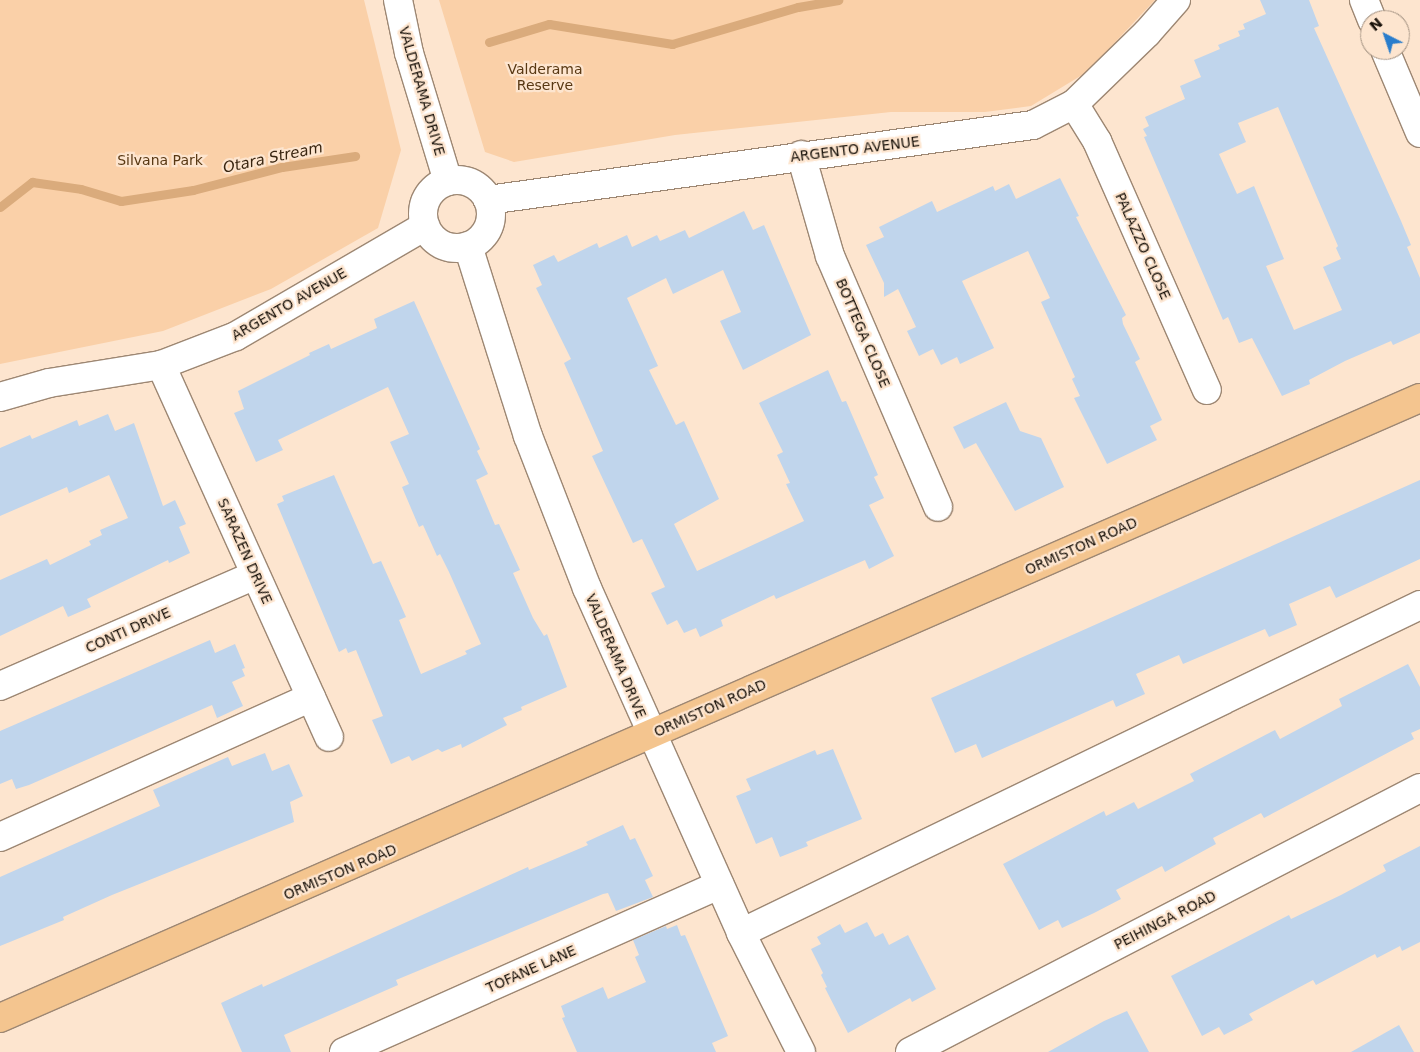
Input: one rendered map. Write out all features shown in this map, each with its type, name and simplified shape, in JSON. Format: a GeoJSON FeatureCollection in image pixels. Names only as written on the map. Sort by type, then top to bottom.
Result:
{"type":"FeatureCollection","features":[{"type":"Feature","properties":{"kind":"main road","name":"ORMISTON ROAD"},"geometry":{"type":"LineString","coordinates":[[0,1018],[1420,398]]}},
{"type":"Feature","properties":{"kind":"street","name":"VALDERAMA DRIVE"},"geometry":{"type":"LineString","coordinates":[[398,0],[409,53],[448,181]]}},
{"type":"Feature","properties":{"kind":"street","name":"ARGENTO AVENUE"},"geometry":{"type":"LineString","coordinates":[[488,200],[801,155],[997,132],[1033,125],[1074,104],[1147,33],[1176,0]]}},
{"type":"Feature","properties":{"kind":"street"},"geometry":{"type":"LineString","coordinates":[[1389,60],[1420,133]]}},
{"type":"Feature","properties":{"kind":"street","name":"PALAZZO CLOSE"},"geometry":{"type":"LineString","coordinates":[[1074,104],[1097,141],[1208,390]]}},
{"type":"Feature","properties":{"kind":"street","name":"BOTTEGA CLOSE"},"geometry":{"type":"LineString","coordinates":[[801,155],[830,256],[938,507]]}},
{"type":"Feature","properties":{"kind":"street"},"geometry":{"type":"LineString","coordinates":[[448,181],[471,183],[488,200],[490,222],[482,236],[468,246],[442,245],[425,226],[425,202],[434,189],[448,181]]}},
{"type":"Feature","properties":{"kind":"street","name":"ARGENTO AVENUE"},"geometry":{"type":"LineString","coordinates":[[0,397],[49,382],[161,365],[236,336],[425,226]]}},
{"type":"Feature","properties":{"kind":"street","name":"VALDERAMA DRIVE"},"geometry":{"type":"LineString","coordinates":[[468,246],[528,436],[587,588],[650,734],[719,886],[801,1052]]}},
{"type":"Feature","properties":{"kind":"street","name":"SARAZEN DRIVE"},"geometry":{"type":"LineString","coordinates":[[161,365],[329,737]]}},
{"type":"Feature","properties":{"kind":"street","name":"CONTI DRIVE"},"geometry":{"type":"LineString","coordinates":[[0,686],[255,575]]}},
{"type":"Feature","properties":{"kind":"street"},"geometry":{"type":"LineString","coordinates":[[741,933],[1420,605]]}},
{"type":"Feature","properties":{"kind":"street"},"geometry":{"type":"LineString","coordinates":[[0,837],[311,697]]}},
{"type":"Feature","properties":{"kind":"street","name":"PEIHINGA ROAD"},"geometry":{"type":"LineString","coordinates":[[910,1052],[1420,788]]}},
{"type":"Feature","properties":{"kind":"street","name":"TOFANE LANE"},"geometry":{"type":"LineString","coordinates":[[344,1052],[719,886]]}},
{"type":"Feature","properties":{"kind":"green space","name":"Silvana Park"},"geometry":{"type":"Polygon","coordinates":[[[0,0],[364,0],[401,150],[378,228],[271,289],[163,331],[0,364],[0,0]]]}},
{"type":"Feature","properties":{"kind":"green space","name":"Valderama Reserve"},"geometry":{"type":"Polygon","coordinates":[[[439,0],[1155,0],[1087,72],[1031,106],[985,112],[891,112],[675,135],[514,162],[485,152],[439,0]]]}},
{"type":"Feature","properties":{"kind":"building"},"geometry":{"type":"Polygon","coordinates":[[[1260,0],[1309,0],[1319,26],[1314,28],[1401,221],[1411,245],[1407,247],[1420,278],[1420,333],[1393,345],[1391,341],[1345,361],[1309,380],[1310,384],[1282,396],[1252,338],[1239,343],[1228,317],[1223,320],[1144,137],[1147,136],[1143,129],[1149,126],[1145,117],[1185,99],[1180,86],[1201,77],[1194,60],[1220,49],[1218,45],[1240,36],[1238,31],[1245,29],[1243,24],[1266,14],[1260,0]],[[1278,107],[1238,123],[1246,142],[1219,154],[1237,194],[1254,186],[1284,259],[1266,266],[1294,330],[1342,310],[1323,267],[1341,259],[1336,248],[1338,246],[1278,107]]]}},
{"type":"Feature","properties":{"kind":"building"},"geometry":{"type":"Polygon","coordinates":[[[1060,178],[1079,216],[1076,217],[1126,315],[1122,318],[1123,324],[1140,359],[1135,362],[1162,420],[1150,426],[1157,440],[1107,464],[1074,398],[1080,396],[1072,379],[1075,377],[1041,302],[1050,298],[1028,251],[962,281],[994,348],[960,364],[957,357],[941,365],[933,349],[919,356],[907,331],[916,327],[898,289],[884,297],[884,283],[866,245],[884,237],[879,227],[932,201],[937,212],[993,186],[995,191],[1009,184],[1016,199],[1060,178]]]}},
{"type":"Feature","properties":{"kind":"building"},"geometry":{"type":"Polygon","coordinates":[[[744,211],[753,230],[764,225],[811,335],[743,370],[720,321],[741,312],[723,270],[673,294],[666,278],[627,298],[658,366],[649,370],[676,425],[684,421],[719,499],[674,524],[697,571],[804,521],[786,484],[790,483],[777,455],[783,452],[759,403],[828,370],[842,402],[846,401],[878,475],[874,477],[884,498],[869,505],[894,556],[869,569],[865,560],[776,599],[774,595],[721,620],[723,626],[700,637],[696,628],[684,633],[677,620],[667,625],[651,593],[665,587],[642,539],[633,543],[592,456],[603,451],[564,363],[571,359],[536,288],[542,285],[533,265],[554,255],[558,262],[597,243],[599,248],[627,235],[632,247],[657,235],[660,241],[685,230],[689,238],[744,211]]]}},
{"type":"Feature","properties":{"kind":"building"},"geometry":{"type":"Polygon","coordinates":[[[414,301],[480,449],[477,451],[488,474],[476,480],[495,525],[499,524],[520,570],[513,573],[533,618],[544,636],[547,634],[567,687],[521,707],[522,710],[503,718],[507,725],[462,748],[461,744],[442,752],[438,749],[412,761],[409,756],[391,764],[372,720],[383,716],[356,650],[348,653],[346,648],[339,652],[277,504],[284,501],[282,496],[334,475],[373,564],[381,561],[406,617],[399,620],[421,674],[467,654],[465,651],[481,644],[440,554],[437,556],[423,525],[419,527],[402,487],[409,484],[390,442],[409,434],[388,387],[278,440],[283,450],[256,462],[234,413],[244,409],[238,391],[310,355],[309,353],[329,344],[331,349],[377,328],[374,319],[414,301]]]}},
{"type":"Feature","properties":{"kind":"building"},"geometry":{"type":"Polygon","coordinates":[[[1006,402],[1020,431],[1041,438],[1064,487],[1015,511],[976,443],[964,449],[953,427],[1006,402]]]}},
{"type":"Feature","properties":{"kind":"building"},"geometry":{"type":"Polygon","coordinates":[[[108,414],[115,431],[134,423],[163,506],[175,500],[186,524],[179,527],[190,553],[169,563],[168,560],[87,599],[91,607],[68,617],[63,606],[0,636],[0,580],[47,559],[50,565],[91,545],[89,541],[102,535],[100,530],[128,518],[109,475],[69,493],[67,487],[0,516],[0,448],[30,435],[32,439],[77,420],[79,426],[108,414]]]}},
{"type":"Feature","properties":{"kind":"building"},"geometry":{"type":"Polygon","coordinates":[[[1420,480],[1420,559],[1336,598],[1330,586],[1289,604],[1297,625],[1269,637],[1265,629],[1183,664],[1179,655],[1136,674],[1145,694],[1116,707],[1113,700],[982,758],[976,744],[955,753],[931,698],[1420,480]]]}},
{"type":"Feature","properties":{"kind":"building"},"geometry":{"type":"Polygon","coordinates":[[[210,640],[215,653],[235,644],[245,668],[242,669],[245,676],[232,682],[243,706],[217,718],[212,705],[29,785],[16,789],[12,779],[0,784],[0,731],[210,640]]]}},
{"type":"Feature","properties":{"kind":"building"},"geometry":{"type":"Polygon","coordinates":[[[1408,664],[1420,687],[1420,729],[1411,733],[1414,739],[1264,818],[1261,813],[1213,838],[1216,844],[1165,872],[1162,866],[1116,890],[1121,899],[1094,913],[1062,928],[1058,920],[1039,930],[1003,864],[1104,811],[1106,816],[1134,802],[1138,809],[1194,781],[1190,774],[1275,730],[1280,739],[1342,706],[1339,699],[1408,664]]]}},
{"type":"Feature","properties":{"kind":"building"},"geometry":{"type":"Polygon","coordinates":[[[833,749],[862,819],[806,842],[808,846],[780,857],[772,837],[756,844],[736,796],[751,790],[746,779],[815,750],[817,755],[833,749]]]}},
{"type":"Feature","properties":{"kind":"building"},"geometry":{"type":"Polygon","coordinates":[[[265,753],[272,771],[289,764],[303,796],[290,802],[294,822],[112,895],[63,917],[64,920],[0,946],[0,877],[160,806],[153,790],[228,757],[232,766],[265,753]]]}},
{"type":"Feature","properties":{"kind":"building"},"geometry":{"type":"Polygon","coordinates":[[[623,825],[630,840],[635,838],[653,876],[645,880],[653,897],[616,911],[608,893],[603,894],[396,980],[398,985],[284,1035],[291,1052],[242,1052],[221,1003],[262,984],[263,987],[528,867],[529,870],[588,845],[586,842],[623,825]]]}},
{"type":"Feature","properties":{"kind":"building"},"geometry":{"type":"Polygon","coordinates":[[[1420,846],[1420,942],[1402,951],[1400,946],[1377,958],[1375,954],[1316,985],[1313,980],[1249,1014],[1253,1020],[1224,1035],[1219,1027],[1202,1036],[1171,976],[1289,915],[1291,919],[1341,895],[1386,871],[1383,865],[1420,846]]]}},
{"type":"Feature","properties":{"kind":"building"},"geometry":{"type":"Polygon","coordinates":[[[867,922],[875,937],[883,933],[889,945],[908,935],[936,989],[912,1002],[910,998],[848,1033],[825,988],[827,987],[821,975],[823,973],[811,949],[821,944],[817,937],[840,924],[845,933],[867,922]]]}},
{"type":"Feature","properties":{"kind":"building"},"geometry":{"type":"Polygon","coordinates":[[[677,925],[681,936],[685,935],[728,1036],[712,1043],[716,1052],[577,1052],[562,1018],[565,1017],[561,1006],[603,987],[608,999],[646,982],[635,957],[639,955],[633,940],[666,926],[667,929],[677,925]]]}},
{"type":"Feature","properties":{"kind":"building"},"geometry":{"type":"Polygon","coordinates":[[[1127,1011],[1149,1052],[1048,1052],[1104,1021],[1127,1011]]]}},
{"type":"Feature","properties":{"kind":"building"},"geometry":{"type":"Polygon","coordinates":[[[1399,1025],[1414,1052],[1351,1052],[1399,1025]]]}},
{"type":"Feature","properties":{"kind":"waterway","name":"Otara Stream"},"geometry":{"type":"LineString","coordinates":[[489,42],[549,24],[672,44],[798,7],[838,0]]}},
{"type":"Feature","properties":{"kind":"waterway","name":"Otara Stream"},"geometry":{"type":"LineString","coordinates":[[0,207],[32,182],[81,189],[121,201],[193,190],[282,167],[355,156]]}}]}
